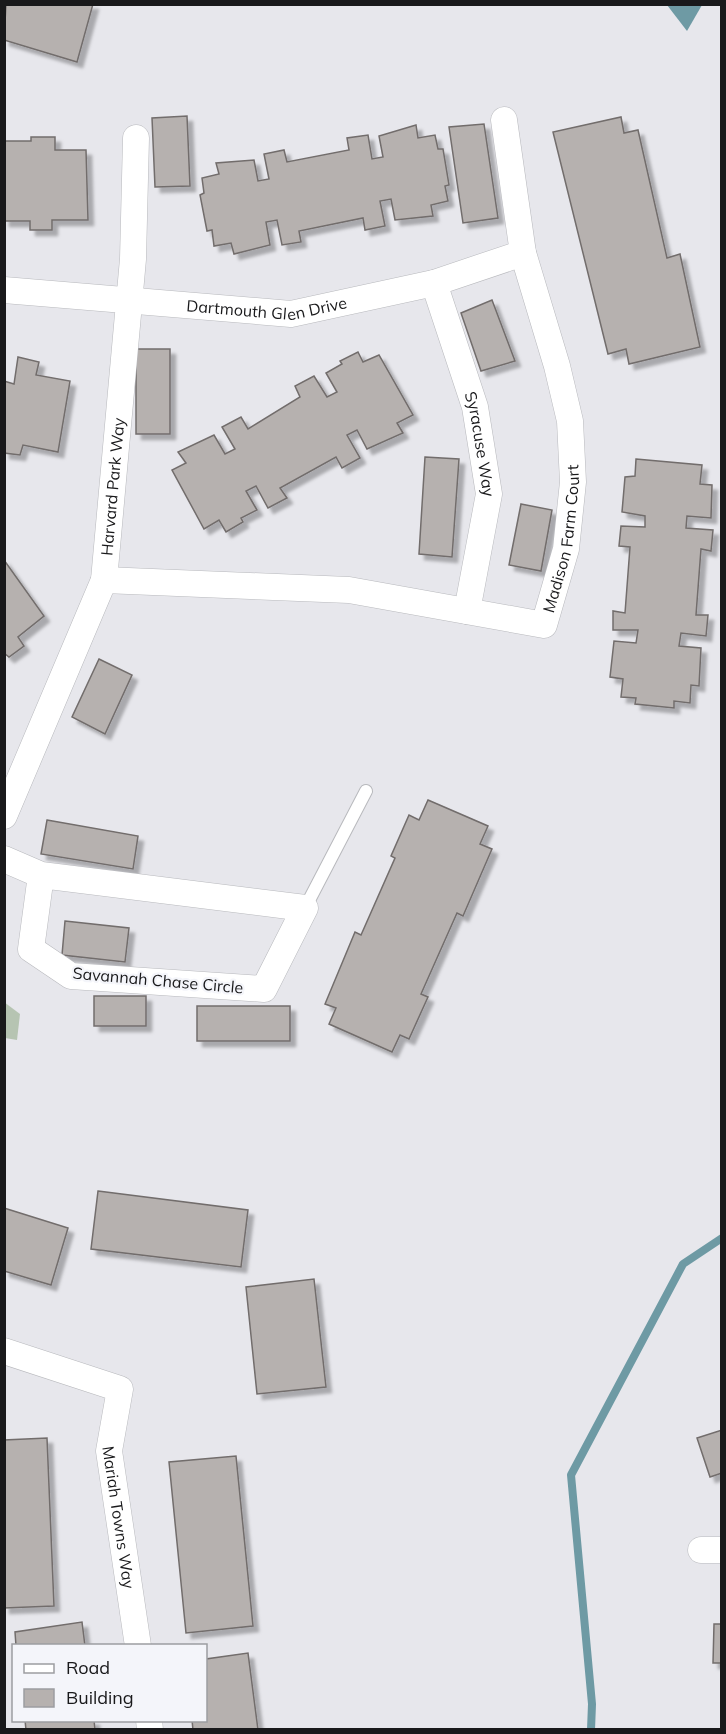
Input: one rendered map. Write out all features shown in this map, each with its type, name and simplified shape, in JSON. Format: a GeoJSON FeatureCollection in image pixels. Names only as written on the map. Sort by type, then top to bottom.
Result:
{"type":"FeatureCollection","features":[{"type":"Feature","properties":{"kind":"street","name":"Madison Farm Court"},"geometry":{"type":"LineString","coordinates":[[104,580],[349,590],[544,626],[566,549],[573,482],[570,421],[557,366],[523,253],[504,120]]}},
{"type":"Feature","properties":{"kind":"street","name":"Harvard Park Way"},"geometry":{"type":"LineString","coordinates":[[4,816],[104,580],[127,300],[133,259],[136,138]]}},
{"type":"Feature","properties":{"kind":"street","name":"Dartmouth Glen Drive"},"geometry":{"type":"LineString","coordinates":[[4,290],[291,314],[434,283],[523,253]]}},
{"type":"Feature","properties":{"kind":"street","name":"Syracuse Way"},"geometry":{"type":"LineString","coordinates":[[434,283],[475,407],[489,494],[467,610]]}},
{"type":"Feature","properties":{"kind":"street"},"geometry":{"type":"LineString","coordinates":[[4,859],[41,875],[305,908]]}},
{"type":"Feature","properties":{"kind":"street","name":"Savannah Chase Circle"},"geometry":{"type":"LineString","coordinates":[[41,875],[31,949],[71,976],[264,989],[305,908]]}},
{"type":"Feature","properties":{"kind":"street","name":"Mariah Towns Way"},"geometry":{"type":"LineString","coordinates":[[4,1351],[120,1389],[109,1451],[138,1644]]}},
{"type":"Feature","properties":{"kind":"lane"},"geometry":{"type":"LineString","coordinates":[[305,908],[366,791]]}},
{"type":"Feature","properties":{"kind":"green space"},"geometry":{"type":"Polygon","coordinates":[[[4,1002],[20,1014],[17,1040],[5,1038],[4,1002]]]}},
{"type":"Feature","properties":{"kind":"water"},"geometry":{"type":"Polygon","coordinates":[[[667,5],[702,5],[687,31],[667,5]]]}},
{"type":"Feature","properties":{"kind":"building"},"geometry":{"type":"Polygon","coordinates":[[[6,4],[93,4],[77,62],[4,40],[6,4]]]}},
{"type":"Feature","properties":{"kind":"building"},"geometry":{"type":"Polygon","coordinates":[[[187,116],[190,186],[155,187],[152,118],[187,116]]]}},
{"type":"Feature","properties":{"kind":"building"},"geometry":{"type":"Polygon","coordinates":[[[621,117],[624,133],[638,130],[667,258],[680,254],[700,347],[629,364],[626,349],[608,354],[553,132],[621,117]]]}},
{"type":"Feature","properties":{"kind":"building"},"geometry":{"type":"Polygon","coordinates":[[[484,124],[498,218],[463,223],[449,127],[484,124]]]}},
{"type":"Feature","properties":{"kind":"building"},"geometry":{"type":"Polygon","coordinates":[[[416,125],[418,138],[435,135],[438,149],[443,149],[449,185],[445,186],[448,201],[431,205],[433,216],[395,220],[391,199],[380,201],[385,226],[365,230],[363,218],[299,231],[301,242],[282,245],[277,220],[266,222],[270,245],[234,254],[231,243],[214,246],[212,230],[207,231],[200,195],[204,193],[202,178],[219,174],[216,163],[254,160],[258,181],[269,179],[264,154],[284,150],[287,162],[349,150],[347,138],[368,135],[372,159],[383,157],[379,136],[416,125]]]}},
{"type":"Feature","properties":{"kind":"building"},"geometry":{"type":"Polygon","coordinates":[[[31,137],[55,137],[55,150],[86,150],[88,220],[52,220],[52,230],[30,230],[30,221],[4,221],[4,141],[31,141],[31,137]]]}},
{"type":"Feature","properties":{"kind":"building"},"geometry":{"type":"Polygon","coordinates":[[[492,300],[515,361],[481,371],[461,313],[492,300]]]}},
{"type":"Feature","properties":{"kind":"building"},"geometry":{"type":"Polygon","coordinates":[[[136,349],[170,349],[170,434],[136,434],[136,349]]]}},
{"type":"Feature","properties":{"kind":"building"},"geometry":{"type":"Polygon","coordinates":[[[358,352],[363,362],[379,355],[413,415],[397,423],[403,433],[367,449],[357,430],[347,435],[360,458],[342,468],[336,457],[280,488],[287,498],[268,508],[256,486],[246,491],[257,510],[241,518],[243,522],[226,532],[219,520],[204,529],[172,470],[186,463],[178,452],[214,435],[225,454],[235,449],[222,427],[241,417],[248,429],[300,397],[295,386],[314,376],[327,397],[337,392],[326,373],[342,364],[340,361],[358,352]]]}},
{"type":"Feature","properties":{"kind":"building"},"geometry":{"type":"Polygon","coordinates":[[[18,357],[39,362],[36,375],[70,381],[58,452],[23,445],[20,455],[4,453],[4,381],[14,384],[18,357]]]}},
{"type":"Feature","properties":{"kind":"building"},"geometry":{"type":"Polygon","coordinates":[[[425,457],[459,459],[452,557],[419,554],[425,457]]]}},
{"type":"Feature","properties":{"kind":"building"},"geometry":{"type":"Polygon","coordinates":[[[636,459],[702,465],[700,484],[712,485],[711,518],[687,516],[686,528],[713,530],[711,551],[701,549],[696,615],[708,615],[706,636],[681,633],[679,646],[701,648],[699,686],[691,685],[690,703],[674,701],[674,708],[635,704],[636,698],[621,697],[623,679],[610,677],[614,641],[636,643],[638,630],[613,630],[613,611],[625,613],[630,547],[619,546],[621,526],[645,527],[645,516],[622,512],[625,477],[635,476],[636,459]]]}},
{"type":"Feature","properties":{"kind":"building"},"geometry":{"type":"Polygon","coordinates":[[[521,504],[552,510],[541,571],[509,565],[521,504]]]}},
{"type":"Feature","properties":{"kind":"building"},"geometry":{"type":"Polygon","coordinates":[[[4,560],[44,616],[18,637],[24,646],[9,657],[4,653],[4,560]]]}},
{"type":"Feature","properties":{"kind":"building"},"geometry":{"type":"Polygon","coordinates":[[[99,659],[132,675],[105,734],[72,717],[99,659]]]}},
{"type":"Feature","properties":{"kind":"building"},"geometry":{"type":"Polygon","coordinates":[[[428,800],[488,826],[480,844],[492,849],[463,916],[457,913],[421,994],[428,997],[409,1039],[400,1035],[392,1052],[329,1024],[336,1008],[325,1004],[355,932],[361,935],[395,858],[391,856],[409,815],[419,820],[428,800]]]}},
{"type":"Feature","properties":{"kind":"building"},"geometry":{"type":"Polygon","coordinates":[[[47,820],[138,836],[133,869],[41,854],[47,820]]]}},
{"type":"Feature","properties":{"kind":"building"},"geometry":{"type":"Polygon","coordinates":[[[65,921],[129,928],[125,962],[62,955],[65,921]]]}},
{"type":"Feature","properties":{"kind":"building"},"geometry":{"type":"Polygon","coordinates":[[[94,996],[146,996],[146,1026],[94,1026],[94,996]]]}},
{"type":"Feature","properties":{"kind":"building"},"geometry":{"type":"Polygon","coordinates":[[[197,1006],[290,1006],[290,1041],[197,1041],[197,1006]]]}},
{"type":"Feature","properties":{"kind":"building"},"geometry":{"type":"Polygon","coordinates":[[[98,1191],[248,1210],[241,1267],[91,1249],[98,1191]]]}},
{"type":"Feature","properties":{"kind":"building"},"geometry":{"type":"Polygon","coordinates":[[[4,1208],[68,1228],[51,1285],[4,1271],[4,1208]]]}},
{"type":"Feature","properties":{"kind":"building"},"geometry":{"type":"Polygon","coordinates":[[[314,1279],[326,1387],[257,1394],[246,1287],[314,1279]]]}},
{"type":"Feature","properties":{"kind":"building"},"geometry":{"type":"Polygon","coordinates":[[[722,1430],[722,1473],[710,1477],[697,1438],[722,1430]]]}},
{"type":"Feature","properties":{"kind":"building"},"geometry":{"type":"Polygon","coordinates":[[[47,1438],[54,1606],[4,1608],[4,1440],[47,1438]]]}},
{"type":"Feature","properties":{"kind":"building"},"geometry":{"type":"Polygon","coordinates":[[[236,1456],[253,1626],[186,1633],[169,1462],[236,1456]]]}},
{"type":"Feature","properties":{"kind":"building"},"geometry":{"type":"Polygon","coordinates":[[[82,1622],[85,1644],[16,1644],[15,1632],[82,1622]]]}},
{"type":"Feature","properties":{"kind":"building"},"geometry":{"type":"Polygon","coordinates":[[[714,1624],[722,1624],[722,1663],[713,1663],[714,1624]]]}},
{"type":"Feature","properties":{"kind":"building"},"geometry":{"type":"Polygon","coordinates":[[[248,1653],[258,1730],[193,1730],[192,1722],[207,1722],[207,1659],[248,1653]]]}},
{"type":"Feature","properties":{"kind":"building"},"geometry":{"type":"Polygon","coordinates":[[[25,1722],[94,1722],[95,1730],[26,1730],[25,1722]]]}},
{"type":"Feature","properties":{"kind":"waterway"},"geometry":{"type":"LineString","coordinates":[[591,1730],[592,1704],[571,1475],[683,1264],[722,1238]]}}]}
